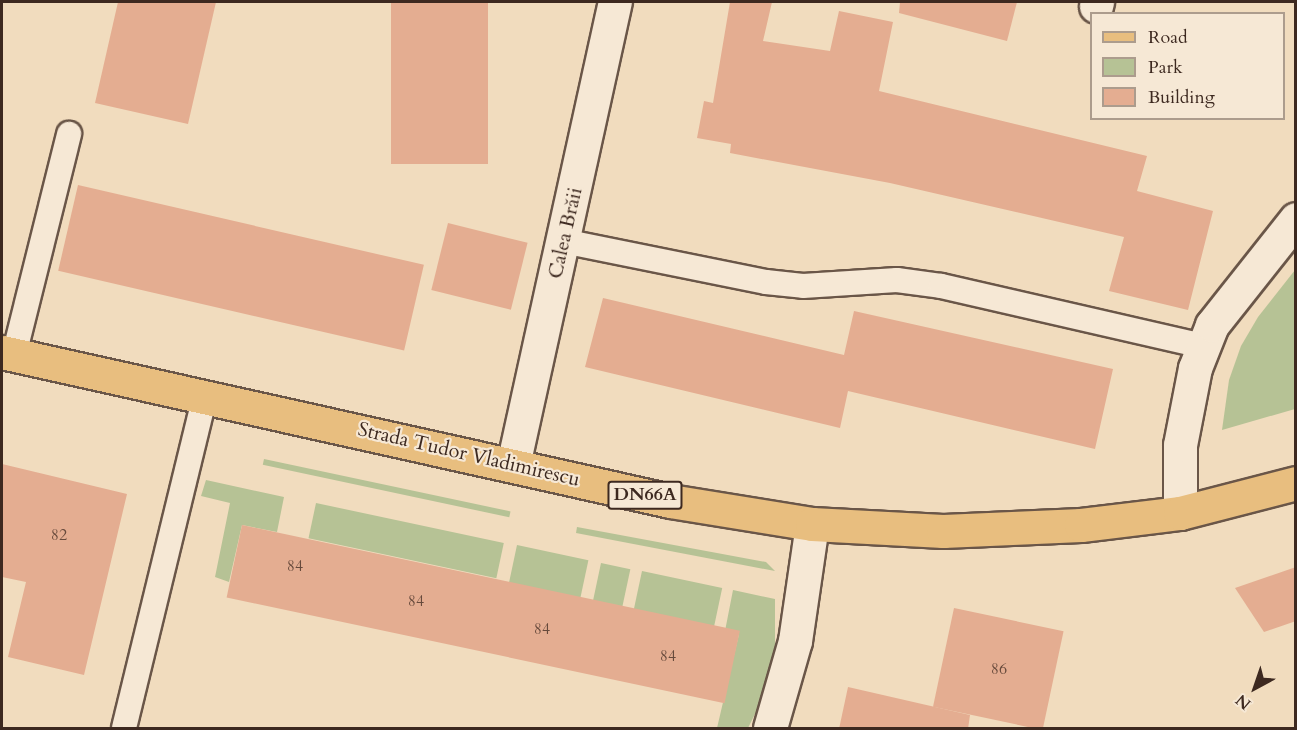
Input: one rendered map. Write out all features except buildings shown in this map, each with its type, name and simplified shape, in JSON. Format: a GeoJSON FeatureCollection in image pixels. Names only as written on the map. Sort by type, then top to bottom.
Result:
{"type":"FeatureCollection","features":[{"type":"Feature","properties":{"kind":"main road","name":"Strada Tudor Vladimirescu"},"geometry":{"type":"LineString","coordinates":[[8,354],[722,511],[812,524],[877,530],[995,531],[1180,513],[1296,483]]}},
{"type":"Feature","properties":{"kind":"street","name":"Calea Brăii"},"geometry":{"type":"LineString","coordinates":[[513,465],[615,2]]}},
{"type":"Feature","properties":{"kind":"street"},"geometry":{"type":"LineString","coordinates":[[1180,513],[1180,446],[1195,368],[1218,316],[1296,219]]}},
{"type":"Feature","properties":{"kind":"street"},"geometry":{"type":"LineString","coordinates":[[770,729],[795,641],[812,524]]}},
{"type":"Feature","properties":{"kind":"lane"},"geometry":{"type":"LineString","coordinates":[[8,354],[69,134]]}},
{"type":"Feature","properties":{"kind":"lane"},"geometry":{"type":"LineString","coordinates":[[563,241],[766,282],[803,286],[897,280],[940,286],[1204,346]]}},
{"type":"Feature","properties":{"kind":"lane"},"geometry":{"type":"LineString","coordinates":[[124,729],[205,396]]}},
{"type":"Feature","properties":{"kind":"green space"},"geometry":{"type":"Polygon","coordinates":[[[1295,270],[1295,409],[1222,430],[1229,380],[1241,346],[1258,317],[1295,270]]]}},
{"type":"Feature","properties":{"kind":"green space"},"geometry":{"type":"Polygon","coordinates":[[[264,459],[510,511],[509,517],[263,465],[264,459]]]}},
{"type":"Feature","properties":{"kind":"green space"},"geometry":{"type":"Polygon","coordinates":[[[206,480],[284,497],[277,532],[242,525],[229,582],[215,577],[230,503],[201,496],[206,480]]]}},
{"type":"Feature","properties":{"kind":"green space"},"geometry":{"type":"Polygon","coordinates":[[[316,503],[504,543],[496,578],[309,538],[316,503]]]}},
{"type":"Feature","properties":{"kind":"green space"},"geometry":{"type":"Polygon","coordinates":[[[577,527],[766,562],[775,571],[576,533],[577,527]]]}},
{"type":"Feature","properties":{"kind":"green space"},"geometry":{"type":"Polygon","coordinates":[[[517,545],[588,560],[580,599],[509,584],[517,545]]]}},
{"type":"Feature","properties":{"kind":"green space"},"geometry":{"type":"Polygon","coordinates":[[[601,563],[630,569],[622,608],[593,602],[601,563]]]}},
{"type":"Feature","properties":{"kind":"green space"},"geometry":{"type":"Polygon","coordinates":[[[642,571],[722,588],[713,629],[633,612],[642,571]]]}},
{"type":"Feature","properties":{"kind":"green space"},"geometry":{"type":"Polygon","coordinates":[[[733,590],[775,599],[775,645],[761,702],[748,728],[717,728],[739,634],[725,631],[733,590]]]}}]}
